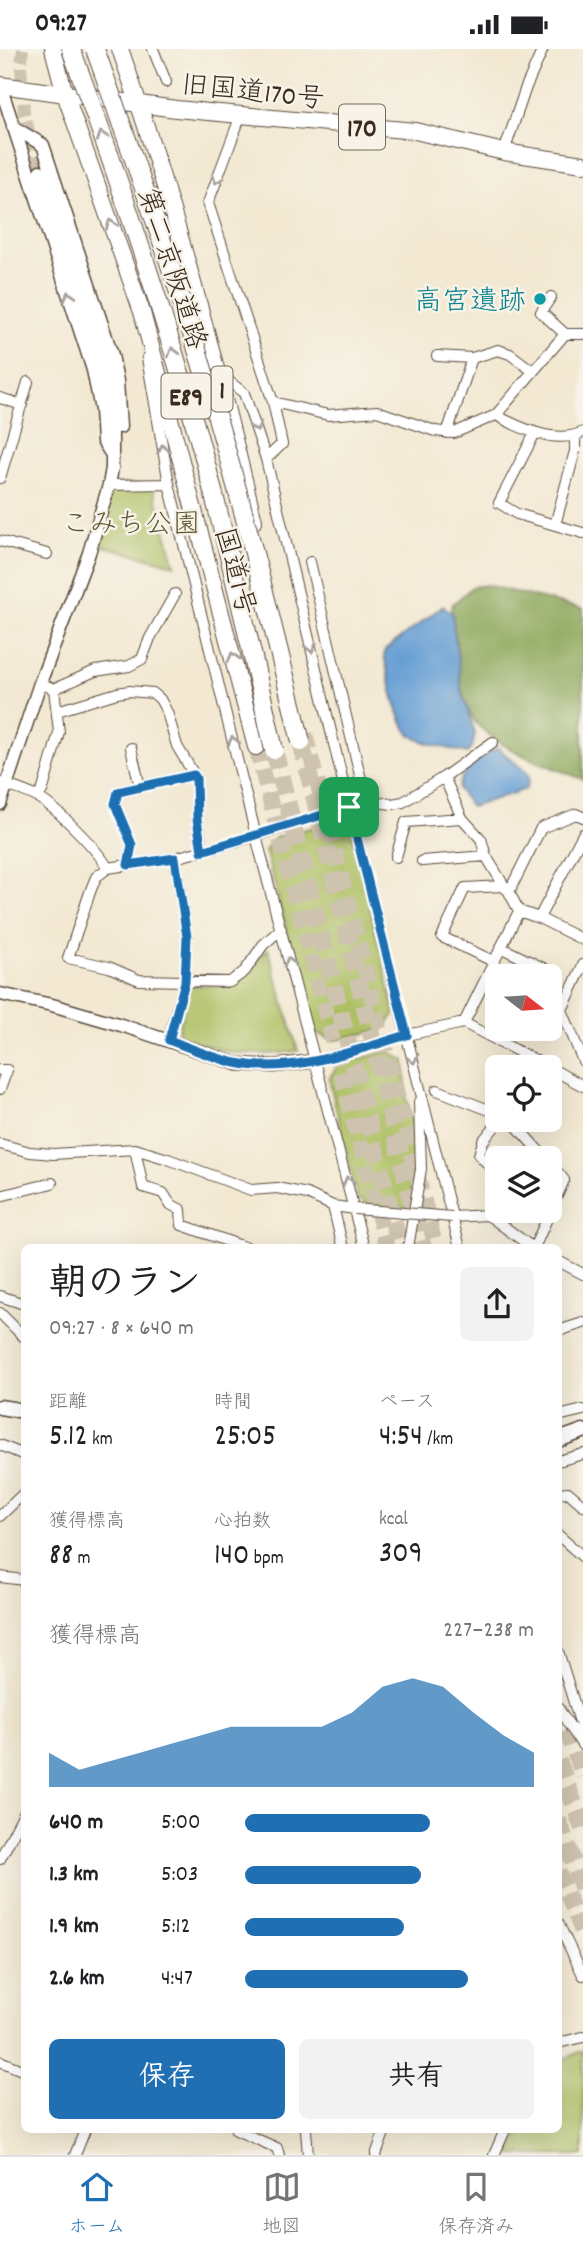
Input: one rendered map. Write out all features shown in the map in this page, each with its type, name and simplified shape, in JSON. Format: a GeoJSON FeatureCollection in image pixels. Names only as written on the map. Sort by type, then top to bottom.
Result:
{"type":"FeatureCollection","features":[{"type":"Feature","properties":{"kind":"highway","name":"国道1号"},"geometry":{"type":"LineString","coordinates":[[53,49],[65,94],[142,311],[256,747]]}},
{"type":"Feature","properties":{"kind":"highway","name":"第二京阪道路"},"geometry":{"type":"LineString","coordinates":[[71,49],[132,222],[197,433],[239,596],[274,750]]}},
{"type":"Feature","properties":{"kind":"highway","name":"第二京阪道路"},"geometry":{"type":"LineString","coordinates":[[95,49],[189,325],[303,738]]}},
{"type":"Feature","properties":{"kind":"highway","name":"国道1号"},"geometry":{"type":"LineString","coordinates":[[120,49],[139,104],[219,374],[303,738]]}},
{"type":"Feature","properties":{"kind":"highway","name":"旧国道170号"},"geometry":{"type":"LineString","coordinates":[[0,85],[139,104],[415,131],[504,152],[583,164]]}},
{"type":"Feature","properties":{"kind":"main road"},"geometry":{"type":"LineString","coordinates":[[0,1407],[21,1410]]}},
{"type":"Feature","properties":{"kind":"main road"},"geometry":{"type":"LineString","coordinates":[[562,1439],[583,1431]]}},
{"type":"Feature","properties":{"kind":"street"},"geometry":{"type":"LineString","coordinates":[[153,49],[166,82]]}},
{"type":"Feature","properties":{"kind":"street"},"geometry":{"type":"LineString","coordinates":[[504,152],[543,49]]}},
{"type":"Feature","properties":{"kind":"street"},"geometry":{"type":"LineString","coordinates":[[0,85],[93,370],[101,409],[103,441],[112,456]]}},
{"type":"Feature","properties":{"kind":"street"},"geometry":{"type":"LineString","coordinates":[[241,115],[208,203],[272,402],[282,444],[266,459]]}},
{"type":"Feature","properties":{"kind":"street"},"geometry":{"type":"LineString","coordinates":[[13,127],[43,145],[112,355],[120,425],[112,456]]}},
{"type":"Feature","properties":{"kind":"street"},"geometry":{"type":"LineString","coordinates":[[0,804],[3,784],[89,553],[109,485],[112,456],[112,418],[104,366],[40,171]]}},
{"type":"Feature","properties":{"kind":"street"},"geometry":{"type":"LineString","coordinates":[[551,297],[541,312],[565,334],[583,334]]}},
{"type":"Feature","properties":{"kind":"street"},"geometry":{"type":"LineString","coordinates":[[142,311],[169,484],[256,836],[363,1244]]}},
{"type":"Feature","properties":{"kind":"street"},"geometry":{"type":"LineString","coordinates":[[272,402],[328,415],[377,411],[435,431],[454,433],[496,415],[565,334]]}},
{"type":"Feature","properties":{"kind":"street"},"geometry":{"type":"LineString","coordinates":[[437,356],[472,358],[498,350],[510,354],[533,370]]}},
{"type":"Feature","properties":{"kind":"street"},"geometry":{"type":"LineString","coordinates":[[447,433],[472,358]]}},
{"type":"Feature","properties":{"kind":"street"},"geometry":{"type":"LineString","coordinates":[[219,374],[244,393],[266,459],[349,807],[459,1244]]}},
{"type":"Feature","properties":{"kind":"street"},"geometry":{"type":"LineString","coordinates":[[0,478],[4,452],[28,383]]}},
{"type":"Feature","properties":{"kind":"street"},"geometry":{"type":"LineString","coordinates":[[0,398],[22,405]]}},
{"type":"Feature","properties":{"kind":"street"},"geometry":{"type":"LineString","coordinates":[[496,415],[535,433],[579,434],[555,525]]}},
{"type":"Feature","properties":{"kind":"street"},"geometry":{"type":"LineString","coordinates":[[535,433],[499,503],[517,514],[583,533]]}},
{"type":"Feature","properties":{"kind":"street"},"geometry":{"type":"LineString","coordinates":[[109,485],[169,484]]}},
{"type":"Feature","properties":{"kind":"street"},"geometry":{"type":"LineString","coordinates":[[0,541],[47,554]]}},
{"type":"Feature","properties":{"kind":"street"},"geometry":{"type":"LineString","coordinates":[[310,562],[366,801]]}},
{"type":"Feature","properties":{"kind":"street"},"geometry":{"type":"LineString","coordinates":[[40,683],[54,689],[95,671],[129,666],[142,659],[150,638],[175,594]]}},
{"type":"Feature","properties":{"kind":"street"},"geometry":{"type":"LineString","coordinates":[[38,797],[43,789],[58,739],[54,689]]}},
{"type":"Feature","properties":{"kind":"street"},"geometry":{"type":"LineString","coordinates":[[57,711],[117,692],[153,693],[160,699],[167,712],[177,746],[196,778],[197,819],[202,851]]}},
{"type":"Feature","properties":{"kind":"street"},"geometry":{"type":"LineString","coordinates":[[281,929],[263,945],[245,971],[230,982],[139,980],[109,967],[68,958],[96,877],[108,868],[202,851],[366,801],[392,804],[403,802],[493,742]]}},
{"type":"Feature","properties":{"kind":"street"},"geometry":{"type":"LineString","coordinates":[[131,748],[140,787]]}},
{"type":"Feature","properties":{"kind":"street"},"geometry":{"type":"LineString","coordinates":[[128,865],[132,845],[115,804],[118,792],[194,775]]}},
{"type":"Feature","properties":{"kind":"street"},"geometry":{"type":"LineString","coordinates":[[444,777],[461,818],[481,839],[486,856],[519,911],[583,940]]}},
{"type":"Feature","properties":{"kind":"street"},"geometry":{"type":"LineString","coordinates":[[3,784],[38,797],[58,813],[100,856],[108,868]]}},
{"type":"Feature","properties":{"kind":"street"},"geometry":{"type":"LineString","coordinates":[[506,889],[541,828],[576,814],[583,817]]}},
{"type":"Feature","properties":{"kind":"street"},"geometry":{"type":"LineString","coordinates":[[396,857],[406,822],[461,818]]}},
{"type":"Feature","properties":{"kind":"street"},"geometry":{"type":"LineString","coordinates":[[539,918],[583,834]]}},
{"type":"Feature","properties":{"kind":"street"},"geometry":{"type":"LineString","coordinates":[[422,861],[486,856]]}},
{"type":"Feature","properties":{"kind":"street"},"geometry":{"type":"LineString","coordinates":[[169,1040],[185,982],[187,937],[175,858]]}},
{"type":"Feature","properties":{"kind":"street"},"geometry":{"type":"LineString","coordinates":[[495,962],[442,937],[465,888],[506,889]]}},
{"type":"Feature","properties":{"kind":"street"},"geometry":{"type":"LineString","coordinates":[[464,1023],[519,911]]}},
{"type":"Feature","properties":{"kind":"street"},"geometry":{"type":"LineString","coordinates":[[502,948],[535,964]]}},
{"type":"Feature","properties":{"kind":"street"},"geometry":{"type":"LineString","coordinates":[[583,965],[562,1010],[583,1061]]}},
{"type":"Feature","properties":{"kind":"street"},"geometry":{"type":"LineString","coordinates":[[0,994],[52,1005],[169,1040],[237,1064],[274,1066],[316,1061],[407,1035],[464,1023],[524,1055]]}},
{"type":"Feature","properties":{"kind":"street"},"geometry":{"type":"LineString","coordinates":[[0,1070],[7,1070],[0,1089]]}},
{"type":"Feature","properties":{"kind":"street"},"geometry":{"type":"LineString","coordinates":[[562,1075],[583,1086]]}},
{"type":"Feature","properties":{"kind":"street"},"geometry":{"type":"LineString","coordinates":[[409,1244],[421,1170],[419,1087]]}},
{"type":"Feature","properties":{"kind":"street"},"geometry":{"type":"LineString","coordinates":[[437,1090],[485,1108]]}},
{"type":"Feature","properties":{"kind":"street"},"geometry":{"type":"LineString","coordinates":[[485,1161],[479,1155],[483,1141],[490,1132]]}},
{"type":"Feature","properties":{"kind":"street"},"geometry":{"type":"LineString","coordinates":[[522,1132],[535,1146]]}},
{"type":"Feature","properties":{"kind":"street"},"geometry":{"type":"LineString","coordinates":[[0,1144],[30,1152],[53,1154],[135,1149],[251,1190],[277,1188],[307,1194],[333,1206],[452,1217],[485,1215]]}},
{"type":"Feature","properties":{"kind":"street"},"geometry":{"type":"LineString","coordinates":[[135,1149],[143,1187],[163,1193],[170,1204],[181,1210],[182,1225],[236,1244]]}},
{"type":"Feature","properties":{"kind":"street"},"geometry":{"type":"LineString","coordinates":[[0,1196],[52,1183]]}},
{"type":"Feature","properties":{"kind":"street"},"geometry":{"type":"LineString","coordinates":[[333,1206],[341,1244]]}},
{"type":"Feature","properties":{"kind":"street"},"geometry":{"type":"LineString","coordinates":[[507,1223],[530,1244]]}},
{"type":"Feature","properties":{"kind":"street"},"geometry":{"type":"LineString","coordinates":[[536,1244],[545,1223]]}},
{"type":"Feature","properties":{"kind":"street"},"geometry":{"type":"LineString","coordinates":[[562,1263],[583,1274]]}},
{"type":"Feature","properties":{"kind":"street"},"geometry":{"type":"LineString","coordinates":[[0,1296],[21,1303]]}},
{"type":"Feature","properties":{"kind":"street"},"geometry":{"type":"LineString","coordinates":[[0,1313],[21,1334]]}},
{"type":"Feature","properties":{"kind":"street"},"geometry":{"type":"LineString","coordinates":[[562,1330],[583,1323]]}},
{"type":"Feature","properties":{"kind":"street"},"geometry":{"type":"LineString","coordinates":[[562,1415],[583,1410]]}},
{"type":"Feature","properties":{"kind":"street"},"geometry":{"type":"LineString","coordinates":[[0,1445],[21,1454]]}},
{"type":"Feature","properties":{"kind":"street"},"geometry":{"type":"LineString","coordinates":[[562,1460],[583,1454]]}},
{"type":"Feature","properties":{"kind":"street"},"geometry":{"type":"LineString","coordinates":[[562,1493],[568,1492],[583,1504]]}},
{"type":"Feature","properties":{"kind":"street"},"geometry":{"type":"LineString","coordinates":[[0,1516],[21,1496]]}},
{"type":"Feature","properties":{"kind":"street"},"geometry":{"type":"LineString","coordinates":[[562,1539],[583,1557]]}},
{"type":"Feature","properties":{"kind":"street"},"geometry":{"type":"LineString","coordinates":[[0,1577],[21,1580]]}},
{"type":"Feature","properties":{"kind":"street"},"geometry":{"type":"LineString","coordinates":[[562,1664],[583,1732]]}},
{"type":"Feature","properties":{"kind":"street"},"geometry":{"type":"LineString","coordinates":[[562,1714],[583,1746]]}},
{"type":"Feature","properties":{"kind":"street"},"geometry":{"type":"LineString","coordinates":[[0,1859],[21,1819]]}},
{"type":"Feature","properties":{"kind":"street"},"geometry":{"type":"LineString","coordinates":[[562,1930],[579,1958],[583,1975]]}},
{"type":"Feature","properties":{"kind":"street"},"geometry":{"type":"LineString","coordinates":[[562,2042],[583,2037]]}},
{"type":"Feature","properties":{"kind":"street"},"geometry":{"type":"LineString","coordinates":[[0,2061],[21,2070]]}},
{"type":"Feature","properties":{"kind":"street"},"geometry":{"type":"LineString","coordinates":[[75,2155],[84,2133]]}},
{"type":"Feature","properties":{"kind":"street"},"geometry":{"type":"LineString","coordinates":[[243,2133],[277,2148],[279,2155]]}},
{"type":"Feature","properties":{"kind":"street"},"geometry":{"type":"LineString","coordinates":[[306,2133],[308,2155]]}},
{"type":"Feature","properties":{"kind":"street"},"geometry":{"type":"LineString","coordinates":[[376,2155],[384,2133]]}},
{"type":"Feature","properties":{"kind":"street"},"geometry":{"type":"LineString","coordinates":[[494,2155],[504,2133]]}},
{"type":"Feature","properties":{"kind":"green space","name":"こみち公園"},"geometry":{"type":"Polygon","coordinates":[[[152,484],[175,565],[92,543],[109,485],[152,484]]]}},
{"type":"Feature","properties":{"kind":"green space"},"geometry":{"type":"Polygon","coordinates":[[[486,585],[583,609],[583,779],[529,758],[491,737],[474,720],[469,710],[460,680],[451,609],[472,587],[486,585]]]}},
{"type":"Feature","properties":{"kind":"green space"},"geometry":{"type":"Polygon","coordinates":[[[340,819],[350,824],[395,1013],[384,1029],[335,1040],[315,1033],[265,850],[276,838],[340,819]]]}},
{"type":"Feature","properties":{"kind":"green space"},"geometry":{"type":"Polygon","coordinates":[[[268,949],[298,1051],[270,1054],[233,1053],[177,1036],[189,985],[232,986],[268,949]]]}},
{"type":"Feature","properties":{"kind":"green space"},"geometry":{"type":"Polygon","coordinates":[[[389,1051],[405,1061],[406,1095],[413,1130],[412,1187],[407,1208],[367,1204],[357,1197],[329,1079],[339,1064],[389,1051]]]}},
{"type":"Feature","properties":{"kind":"green space"},"geometry":{"type":"Polygon","coordinates":[[[583,2050],[583,2155],[510,2155],[520,2133],[562,2133],[562,2060],[583,2050]]]}},
{"type":"Feature","properties":{"kind":"water"},"geometry":{"type":"Polygon","coordinates":[[[443,606],[452,613],[462,692],[475,733],[473,745],[467,753],[426,742],[408,731],[394,700],[384,656],[385,650],[443,606]]]}},
{"type":"Feature","properties":{"kind":"water"},"geometry":{"type":"Polygon","coordinates":[[[498,748],[527,773],[529,779],[526,789],[471,807],[458,789],[463,776],[473,764],[498,748]]]}},
{"type":"Feature","properties":{"kind":"tunnel"},"geometry":{"type":"LineString","coordinates":[[23,49],[21,65],[24,112],[40,171]]}},
{"type":"Feature","properties":{"kind":"tunnel"},"geometry":{"type":"LineString","coordinates":[[305,734],[435,1244]]}},
{"type":"Feature","properties":{"kind":"tunnel"},"geometry":{"type":"LineString","coordinates":[[301,742],[422,1244]]}},
{"type":"Feature","properties":{"kind":"tunnel"},"geometry":{"type":"LineString","coordinates":[[256,747],[386,1244]]}},
{"type":"Feature","properties":{"kind":"tunnel"},"geometry":{"type":"LineString","coordinates":[[274,750],[399,1244]]}},
{"type":"Feature","properties":{"kind":"tunnel"},"geometry":{"type":"LineString","coordinates":[[562,1719],[583,1776]]}},
{"type":"Feature","properties":{"kind":"tunnel"},"geometry":{"type":"LineString","coordinates":[[562,1772],[583,1828]]}},
{"type":"Feature","properties":{"kind":"tunnel"},"geometry":{"type":"LineString","coordinates":[[562,1831],[583,1889]]}},
{"type":"Feature","properties":{"kind":"tunnel"},"geometry":{"type":"LineString","coordinates":[[562,1881],[583,1934]]}},
{"type":"Feature","properties":{"kind":"place","name":"高宮遺跡"},"geometry":{"type":"Point","coordinates":[540,299]}},
{"type":"Feature","properties":{"kind":"route"},"geometry":{"type":"LineString","coordinates":[[194,775],[202,851],[349,807],[407,1035],[316,1061],[274,1066],[237,1064],[169,1040],[185,982],[187,937],[175,858],[128,865],[132,845],[115,804],[118,792],[194,775]]}}]}
